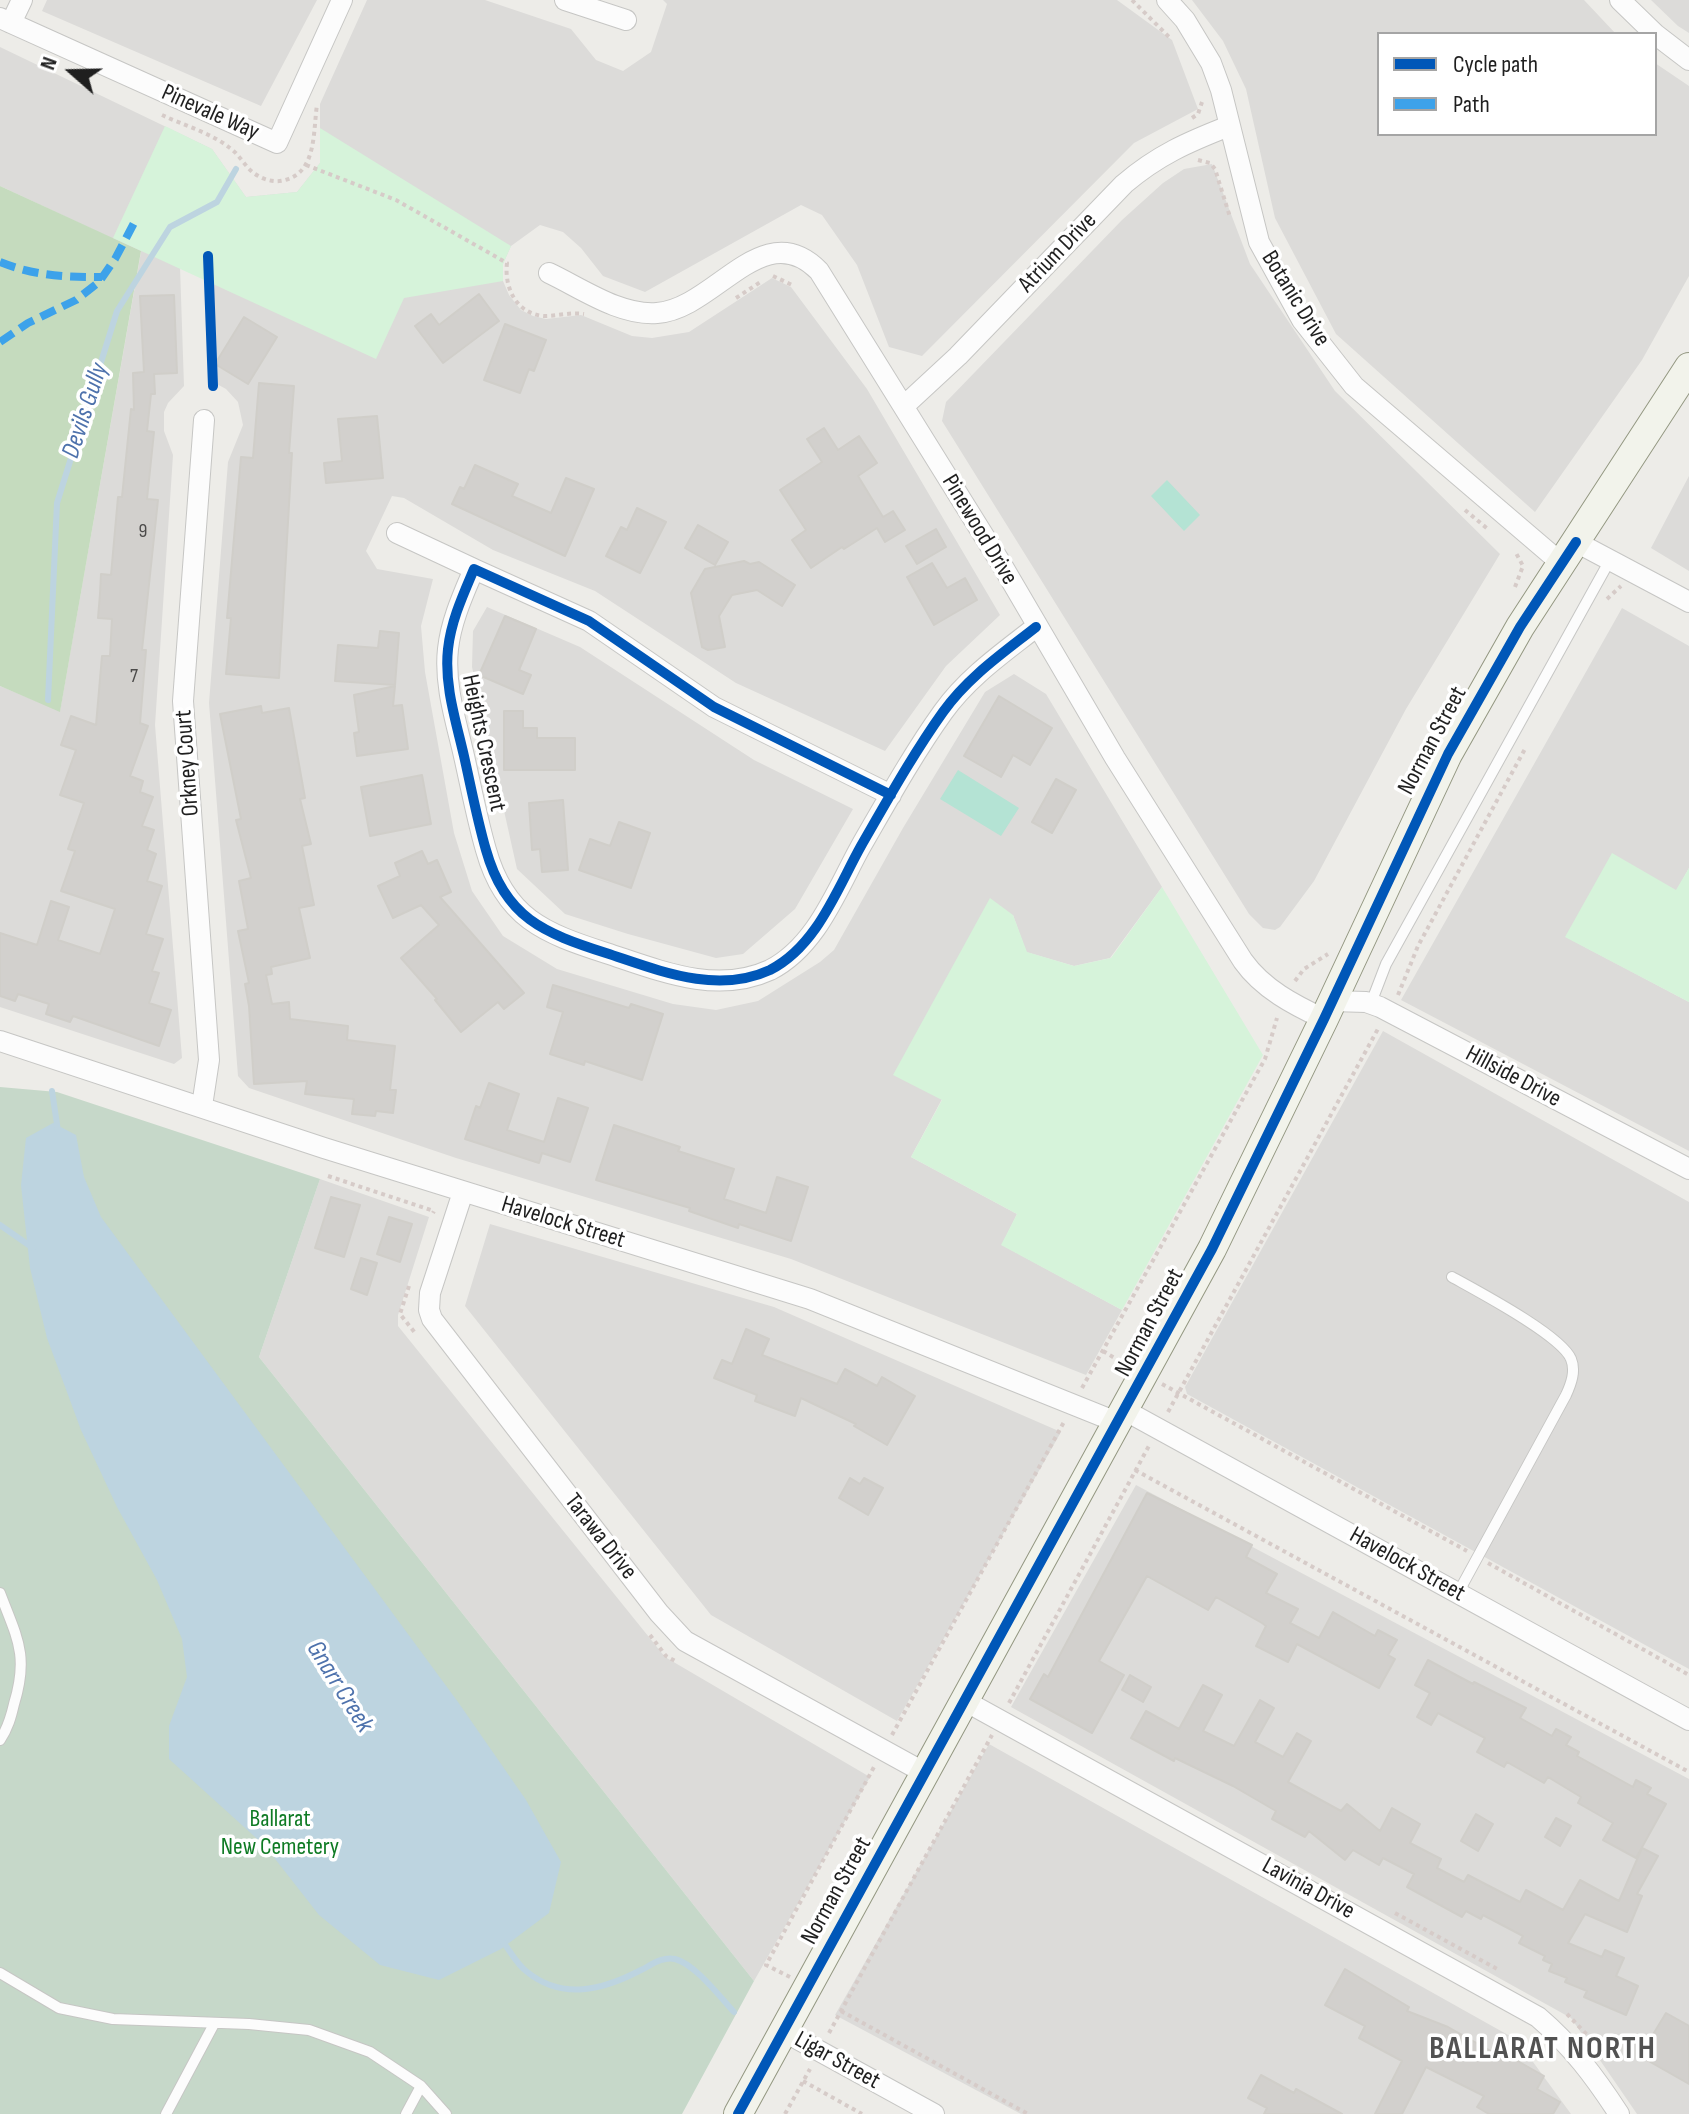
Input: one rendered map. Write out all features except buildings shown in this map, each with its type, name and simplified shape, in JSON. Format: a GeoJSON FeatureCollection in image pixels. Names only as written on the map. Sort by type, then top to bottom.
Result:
{"type":"FeatureCollection","features":[{"type":"Feature","properties":{"kind":"street"},"geometry":{"type":"LineString","coordinates":[[6,20],[22,0]]}},
{"type":"Feature","properties":{"kind":"street","name":"Pinevale Way"},"geometry":{"type":"LineString","coordinates":[[6,20],[277,143],[342,0]]}},
{"type":"Feature","properties":{"kind":"street"},"geometry":{"type":"LineString","coordinates":[[565,0],[626,20]]}},
{"type":"Feature","properties":{"kind":"street","name":"Botanic Drive"},"geometry":{"type":"LineString","coordinates":[[1167,0],[1185,20],[1211,63],[1221,90],[1259,242],[1302,320],[1354,386],[1569,552],[1610,560],[1689,602]]}},
{"type":"Feature","properties":{"kind":"street"},"geometry":{"type":"LineString","coordinates":[[1620,0],[1653,32]]}},
{"type":"Feature","properties":{"kind":"street"},"geometry":{"type":"LineString","coordinates":[[1657,36],[1689,60]]}},
{"type":"Feature","properties":{"kind":"street","name":"Atrium Drive"},"geometry":{"type":"LineString","coordinates":[[904,406],[958,356],[1124,184],[1166,152],[1229,126]]}},
{"type":"Feature","properties":{"kind":"street","name":"Pinewood Drive"},"geometry":{"type":"LineString","coordinates":[[549,273],[626,308],[655,313],[683,306],[766,254],[796,254],[819,271],[1235,949],[1254,975],[1286,999],[1328,1010]]}},
{"type":"Feature","properties":{"kind":"street","name":"Norman Street"},"geometry":{"type":"LineString","coordinates":[[738,2114],[1212,1249],[1448,754],[1520,627],[1689,367]]}},
{"type":"Feature","properties":{"kind":"street","name":"Orkney Court"},"geometry":{"type":"LineString","coordinates":[[202,1106],[209,1060],[183,701],[204,420]]}},
{"type":"Feature","properties":{"kind":"street"},"geometry":{"type":"LineString","coordinates":[[397,533],[589,621],[714,707],[891,795]]}},
{"type":"Feature","properties":{"kind":"street","name":"Heights Crescent"},"geometry":{"type":"LineString","coordinates":[[474,569],[449,640],[447,665],[453,704],[494,876],[517,910],[551,934],[695,980],[729,981],[768,970],[785,961],[811,936],[891,795],[956,694],[1036,627]]}},
{"type":"Feature","properties":{"kind":"street","name":"Hillside Drive"},"geometry":{"type":"LineString","coordinates":[[1328,1010],[1379,1007],[1689,1169]]}},
{"type":"Feature","properties":{"kind":"street","name":"Havelock Street"},"geometry":{"type":"LineString","coordinates":[[0,1041],[463,1192],[810,1299],[1074,1403],[1158,1429],[1689,1720]]}},
{"type":"Feature","properties":{"kind":"street","name":"Tarawa Drive"},"geometry":{"type":"LineString","coordinates":[[463,1192],[430,1293],[429,1310],[441,1331],[674,1631],[701,1650],[925,1773]]}},
{"type":"Feature","properties":{"kind":"street","name":"Lavinia Drive"},"geometry":{"type":"LineString","coordinates":[[965,1701],[1538,2017],[1582,2059],[1619,2114]]}},
{"type":"Feature","properties":{"kind":"street","name":"Ligar Street"},"geometry":{"type":"LineString","coordinates":[[783,2031],[934,2114]]}},
{"type":"Feature","properties":{"kind":"lane"},"geometry":{"type":"LineString","coordinates":[[1379,1007],[1386,964],[1610,560]]}},
{"type":"Feature","properties":{"kind":"lane"},"geometry":{"type":"LineString","coordinates":[[1452,1277],[1503,1306],[1559,1344],[1570,1356],[1573,1367],[1566,1395],[1458,1593]]}},
{"type":"Feature","properties":{"kind":"lane"},"geometry":{"type":"LineString","coordinates":[[0,1593],[22,1649],[22,1677],[7,1730],[0,1740]]}},
{"type":"Feature","properties":{"kind":"lane"},"geometry":{"type":"LineString","coordinates":[[0,1973],[59,2008],[113,2019],[249,2024],[309,2030],[370,2052],[421,2086],[446,2114]]}},
{"type":"Feature","properties":{"kind":"lane"},"geometry":{"type":"LineString","coordinates":[[166,2114],[214,2024]]}},
{"type":"Feature","properties":{"kind":"lane"},"geometry":{"type":"LineString","coordinates":[[406,2114],[421,2086]]}},
{"type":"Feature","properties":{"kind":"path"},"geometry":{"type":"LineString","coordinates":[[1132,0],[1175,43]]}},
{"type":"Feature","properties":{"kind":"path"},"geometry":{"type":"LineString","coordinates":[[1192,140],[1184,123],[1198,114],[1201,96]]}},
{"type":"Feature","properties":{"kind":"path"},"geometry":{"type":"LineString","coordinates":[[1602,610],[1609,596],[1623,585],[1630,571]]}},
{"type":"Feature","properties":{"kind":"path"},"geometry":{"type":"LineString","coordinates":[[785,2114],[1178,1393],[1379,1007],[1403,986],[1418,946],[1526,747]]}},
{"type":"Feature","properties":{"kind":"path"},"geometry":{"type":"LineString","coordinates":[[807,1987],[766,1965],[1265,1059],[1275,1024],[1298,975]]}},
{"type":"Feature","properties":{"kind":"path"},"geometry":{"type":"LineString","coordinates":[[328,1176],[434,1211]]}},
{"type":"Feature","properties":{"kind":"path"},"geometry":{"type":"LineString","coordinates":[[1103,1351],[1689,1675]]}},
{"type":"Feature","properties":{"kind":"path"},"geometry":{"type":"LineString","coordinates":[[1135,1470],[1689,1772]]}},
{"type":"Feature","properties":{"kind":"path"},"geometry":{"type":"LineString","coordinates":[[841,2011],[1028,2114]]}},
{"type":"Feature","properties":{"kind":"path"},"geometry":{"type":"LineString","coordinates":[[803,2081],[862,2114]]}},
{"type":"Feature","properties":{"kind":"shaded area"},"geometry":{"type":"Polygon","coordinates":[[[47,0],[317,0],[261,106],[42,11],[47,0]]]}},
{"type":"Feature","properties":{"kind":"shaded area"},"geometry":{"type":"Polygon","coordinates":[[[367,0],[485,0],[571,29],[596,60],[623,71],[651,52],[667,4],[663,0],[1117,0],[1172,40],[1198,109],[1134,143],[922,356],[889,347],[857,265],[822,215],[801,205],[645,292],[603,276],[581,248],[563,232],[540,225],[511,246],[503,264],[503,281],[509,295],[521,310],[533,316],[546,319],[581,315],[632,336],[652,338],[689,332],[772,278],[791,287],[867,389],[1000,615],[946,666],[885,751],[736,683],[595,591],[493,550],[404,498],[392,496],[366,551],[377,569],[433,579],[421,626],[425,672],[454,833],[472,891],[503,936],[557,969],[673,1004],[716,1010],[758,1001],[820,962],[834,950],[985,692],[1014,674],[1046,694],[1162,887],[1110,958],[1074,966],[1026,952],[1013,915],[942,1099],[911,1157],[1017,1214],[1002,1245],[1122,1310],[1086,1375],[791,1259],[456,1158],[249,1088],[238,1076],[209,703],[228,462],[243,425],[238,402],[215,383],[211,282],[180,267],[184,386],[164,412],[164,431],[173,455],[155,725],[182,1058],[174,1064],[0,1007],[0,686],[60,711],[141,252],[0,186],[0,47],[212,149],[246,197],[297,192],[320,163],[320,104],[367,0]]]}},
{"type":"Feature","properties":{"kind":"shaded area"},"geometry":{"type":"Polygon","coordinates":[[[1192,0],[1584,0],[1614,32],[1377,32],[1377,136],[1657,136],[1657,64],[1689,86],[1689,276],[1642,360],[1535,512],[1336,334],[1275,218],[1246,89],[1223,41],[1192,0]]]}},
{"type":"Feature","properties":{"kind":"shaded area"},"geometry":{"type":"Polygon","coordinates":[[[1651,0],[1689,0],[1689,33],[1678,26],[1651,0]]]}},
{"type":"Feature","properties":{"kind":"shaded area"},"geometry":{"type":"Polygon","coordinates":[[[1212,164],[1250,264],[1335,391],[1500,554],[1406,709],[1314,881],[1275,930],[1263,928],[1249,914],[942,421],[946,402],[1122,220],[1163,183],[1184,169],[1212,164]]]}},
{"type":"Feature","properties":{"kind":"shaded area"},"geometry":{"type":"Polygon","coordinates":[[[1689,476],[1689,571],[1651,548],[1689,476]]]}},
{"type":"Feature","properties":{"kind":"shaded area"},"geometry":{"type":"Polygon","coordinates":[[[487,607],[580,647],[754,760],[853,809],[795,909],[743,954],[716,958],[565,914],[517,869],[472,667],[473,631],[487,607]]]}},
{"type":"Feature","properties":{"kind":"shaded area"},"geometry":{"type":"Polygon","coordinates":[[[1622,608],[1689,646],[1689,868],[1677,890],[1566,937],[1689,1002],[1689,1151],[1401,1000],[1622,608]]]}},
{"type":"Feature","properties":{"kind":"shaded area"},"geometry":{"type":"Polygon","coordinates":[[[1383,1031],[1689,1202],[1689,1669],[1187,1394],[1185,1387],[1383,1031]]]}},
{"type":"Feature","properties":{"kind":"shaded area"},"geometry":{"type":"Polygon","coordinates":[[[320,1179],[429,1217],[398,1315],[398,1326],[665,1657],[870,1777],[754,1981],[259,1357],[320,1179]]]}},
{"type":"Feature","properties":{"kind":"shaded area"},"geometry":{"type":"Polygon","coordinates":[[[490,1224],[774,1307],[1061,1432],[897,1721],[711,1615],[465,1306],[490,1224]]]}},
{"type":"Feature","properties":{"kind":"shaded area"},"geometry":{"type":"Polygon","coordinates":[[[1136,1485],[1689,1779],[1689,2114],[1637,2114],[1571,2018],[1011,1707],[1136,1485]]]}},
{"type":"Feature","properties":{"kind":"shaded area"},"geometry":{"type":"Polygon","coordinates":[[[989,1744],[1517,2040],[1571,2114],[1021,2114],[835,2015],[989,1744]]]}},
{"type":"Feature","properties":{"kind":"green space"},"geometry":{"type":"Polygon","coordinates":[[[165,126],[212,149],[246,197],[297,192],[320,163],[320,128],[511,246],[503,264],[503,281],[404,298],[376,359],[113,238],[165,126]]]}},
{"type":"Feature","properties":{"kind":"green space"},"geometry":{"type":"Polygon","coordinates":[[[0,186],[141,251],[60,712],[0,686],[0,186]]]}},
{"type":"Feature","properties":{"kind":"green space"},"geometry":{"type":"Polygon","coordinates":[[[1167,480],[1200,515],[1184,531],[1151,496],[1167,480]]]}},
{"type":"Feature","properties":{"kind":"green space"},"geometry":{"type":"Polygon","coordinates":[[[958,770],[1019,808],[1001,836],[940,799],[958,770]]]}},
{"type":"Feature","properties":{"kind":"green space"},"geometry":{"type":"Polygon","coordinates":[[[1612,853],[1676,890],[1689,868],[1689,1002],[1565,937],[1612,853]]]}},
{"type":"Feature","properties":{"kind":"green space"},"geometry":{"type":"Polygon","coordinates":[[[1162,887],[1263,1055],[1122,1310],[1001,1245],[1017,1214],[911,1157],[942,1100],[893,1075],[990,898],[1013,915],[1027,952],[1074,966],[1111,958],[1162,887]]]}},
{"type":"Feature","properties":{"kind":"green space","name":"Ballarat New Cemetery"},"geometry":{"type":"Polygon","coordinates":[[[0,1087],[57,1092],[320,1179],[259,1357],[754,1981],[682,2114],[0,2114],[0,1087]]]}},
{"type":"Feature","properties":{"kind":"water"},"geometry":{"type":"Polygon","coordinates":[[[53,1123],[76,1135],[84,1177],[101,1217],[458,1702],[526,1800],[561,1862],[549,1913],[501,1949],[439,1980],[380,1965],[319,1915],[265,1846],[169,1759],[169,1726],[187,1677],[182,1639],[157,1580],[117,1507],[81,1430],[47,1338],[30,1268],[21,1185],[26,1138],[53,1123]]]}},
{"type":"Feature","properties":{"kind":"waterway","name":"Devils Gully"},"geometry":{"type":"LineString","coordinates":[[48,700],[57,503],[117,311],[170,227],[217,202],[236,169]]}},
{"type":"Feature","properties":{"kind":"waterway","name":"Devils Gully"},"geometry":{"type":"LineString","coordinates":[[52,1091],[58,1131]]}},
{"type":"Feature","properties":{"kind":"waterway","name":"Gnarr Creek"},"geometry":{"type":"LineString","coordinates":[[0,1225],[33,1248]]}},
{"type":"Feature","properties":{"kind":"waterway","name":"Gnarr Creek"},"geometry":{"type":"LineString","coordinates":[[503,1942],[526,1971],[540,1980],[568,1989],[612,1983],[662,1960],[675,1959],[699,1974],[734,2012]]}},
{"type":"Feature","properties":{"kind":"marked path"},"geometry":{"type":"LineString","coordinates":[[0,342],[28,323],[76,300],[99,282],[134,223]]}},
{"type":"Feature","properties":{"kind":"marked path"},"geometry":{"type":"LineString","coordinates":[[0,262],[50,275],[102,277]]}},
{"type":"Feature","properties":{"kind":"cycle path"},"geometry":{"type":"LineString","coordinates":[[208,256],[213,386]]}},
{"type":"Feature","properties":{"kind":"cycle path"},"geometry":{"type":"LineString","coordinates":[[738,2114],[1212,1249],[1448,754],[1520,627],[1576,542]]}},
{"type":"Feature","properties":{"kind":"cycle path"},"geometry":{"type":"LineString","coordinates":[[891,795],[714,707],[589,621],[474,569],[452,628],[447,662],[449,689],[483,838],[494,873],[504,892],[530,920],[564,938],[667,972],[708,980],[750,977],[770,970],[801,947],[824,915],[890,795],[900,778],[921,744],[943,712],[975,677],[1036,627]]}},
{"type":"Feature","properties":{"kind":"district","name":"BALLARAT NORTH"},"geometry":{"type":"Point","coordinates":[1543,2050]}}]}
